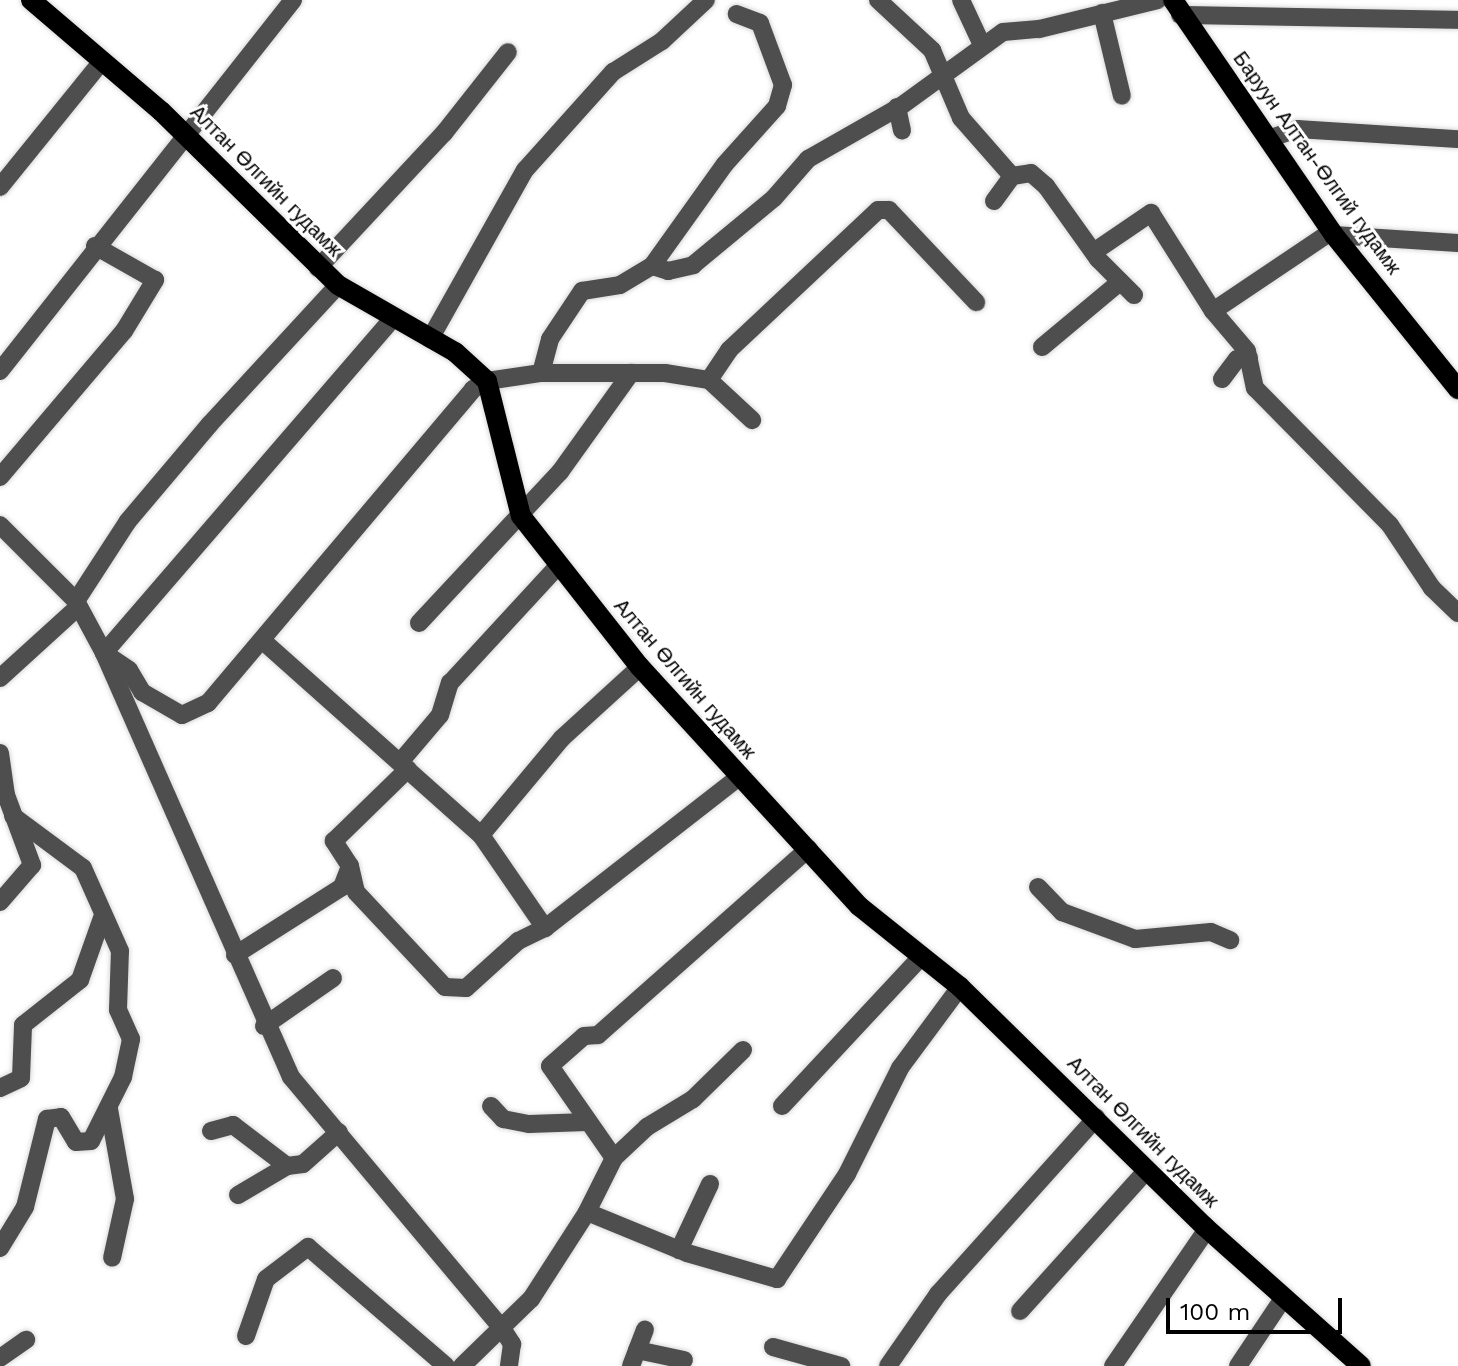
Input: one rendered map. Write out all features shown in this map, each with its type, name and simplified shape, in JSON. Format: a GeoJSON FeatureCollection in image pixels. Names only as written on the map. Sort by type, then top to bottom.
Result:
{"type":"FeatureCollection","features":[{"type":"Feature","properties":{"kind":"main road","name":"Алтан Өлгийн гудамж"},"geometry":{"type":"LineString","coordinates":[[31,0],[184,133],[338,285],[430,339],[487,381],[521,516],[640,667],[739,777],[919,959],[960,987],[1207,1229],[1361,1366]]}},
{"type":"Feature","properties":{"kind":"main road","name":"Баруун Алтан-Өлгий гудамж"},"geometry":{"type":"LineString","coordinates":[[1177,7],[1333,233],[1458,389]]}},
{"type":"Feature","properties":{"kind":"street"},"geometry":{"type":"LineString","coordinates":[[0,371],[184,133],[293,0]]}},
{"type":"Feature","properties":{"kind":"street"},"geometry":{"type":"LineString","coordinates":[[430,339],[525,170],[613,72],[662,41],[706,0]]}},
{"type":"Feature","properties":{"kind":"street"},"geometry":{"type":"LineString","coordinates":[[961,0],[982,45]]}},
{"type":"Feature","properties":{"kind":"street"},"geometry":{"type":"LineString","coordinates":[[652,266],[668,271],[693,265],[774,198],[808,159],[897,107],[939,73],[1003,32],[1158,0]]}},
{"type":"Feature","properties":{"kind":"street"},"geometry":{"type":"LineString","coordinates":[[876,7],[895,14],[932,50],[939,73],[961,118],[1012,176]]}},
{"type":"Feature","properties":{"kind":"street"},"geometry":{"type":"LineString","coordinates":[[1177,7],[1458,20]]}},
{"type":"Feature","properties":{"kind":"street"},"geometry":{"type":"LineString","coordinates":[[1102,13],[1122,96]]}},
{"type":"Feature","properties":{"kind":"street"},"geometry":{"type":"LineString","coordinates":[[541,373],[550,339],[582,291],[620,285],[652,266],[725,164],[777,106],[783,85],[760,23],[737,14]]}},
{"type":"Feature","properties":{"kind":"street"},"geometry":{"type":"LineString","coordinates":[[318,268],[444,133],[508,52]]}},
{"type":"Feature","properties":{"kind":"street"},"geometry":{"type":"LineString","coordinates":[[0,187],[102,61]]}},
{"type":"Feature","properties":{"kind":"street"},"geometry":{"type":"LineString","coordinates":[[897,107],[902,130]]}},
{"type":"Feature","properties":{"kind":"street"},"geometry":{"type":"LineString","coordinates":[[1268,139],[1297,129],[1458,139]]}},
{"type":"Feature","properties":{"kind":"street"},"geometry":{"type":"LineString","coordinates":[[994,201],[1012,176],[1031,173],[1046,186],[1127,289],[1042,347]]}},
{"type":"Feature","properties":{"kind":"street"},"geometry":{"type":"LineString","coordinates":[[709,380],[729,350],[878,210],[889,210],[976,302]]}},
{"type":"Feature","properties":{"kind":"street"},"geometry":{"type":"LineString","coordinates":[[1095,251],[1151,213],[1213,311],[1249,358],[1255,388],[1390,525],[1432,588],[1458,613]]}},
{"type":"Feature","properties":{"kind":"street"},"geometry":{"type":"LineString","coordinates":[[1213,311],[1333,233],[1458,243]]}},
{"type":"Feature","properties":{"kind":"street"},"geometry":{"type":"LineString","coordinates":[[0,477],[124,331],[155,280],[95,246]]}},
{"type":"Feature","properties":{"kind":"street"},"geometry":{"type":"LineString","coordinates":[[0,678],[77,604],[168,473],[338,285]]}},
{"type":"Feature","properties":{"kind":"street"},"geometry":{"type":"LineString","coordinates":[[104,653],[394,317]]}},
{"type":"Feature","properties":{"kind":"street"},"geometry":{"type":"LineString","coordinates":[[1222,379],[1237,359],[1249,358]]}},
{"type":"Feature","properties":{"kind":"street"},"geometry":{"type":"LineString","coordinates":[[104,653],[129,670],[142,692],[182,715],[208,703],[473,389],[487,381],[541,373],[631,373],[709,380],[752,420]]}},
{"type":"Feature","properties":{"kind":"street"},"geometry":{"type":"LineString","coordinates":[[419,623],[474,559],[521,516],[631,373]]}},
{"type":"Feature","properties":{"kind":"street"},"geometry":{"type":"LineString","coordinates":[[0,525],[77,604],[104,653],[264,1026],[291,1077],[503,1330],[512,1344],[509,1366]]}},
{"type":"Feature","properties":{"kind":"street"},"geometry":{"type":"LineString","coordinates":[[558,566],[450,683],[440,715],[405,765],[334,841],[350,866],[356,892],[445,987],[466,988],[518,941],[545,928],[739,777]]}},
{"type":"Feature","properties":{"kind":"street"},"geometry":{"type":"LineString","coordinates":[[263,641],[481,835],[545,928]]}},
{"type":"Feature","properties":{"kind":"street"},"geometry":{"type":"LineString","coordinates":[[481,835],[562,738],[640,667]]}},
{"type":"Feature","properties":{"kind":"street"},"geometry":{"type":"LineString","coordinates":[[0,753],[13,816],[32,865],[0,902]]}},
{"type":"Feature","properties":{"kind":"street"},"geometry":{"type":"LineString","coordinates":[[0,1248],[25,1207],[47,1119],[61,1117],[84,1145],[109,1109],[131,1039],[118,1010],[120,951],[83,868],[13,816]]}},
{"type":"Feature","properties":{"kind":"street"},"geometry":{"type":"LineString","coordinates":[[614,1158],[550,1066],[584,1036],[598,1035],[808,849]]}},
{"type":"Feature","properties":{"kind":"street"},"geometry":{"type":"LineString","coordinates":[[235,955],[320,904],[342,887],[350,866]]}},
{"type":"Feature","properties":{"kind":"street"},"geometry":{"type":"LineString","coordinates":[[1038,887],[1062,912],[1135,939],[1211,932],[1230,940]]}},
{"type":"Feature","properties":{"kind":"street"},"geometry":{"type":"LineString","coordinates":[[0,1088],[21,1078],[23,1025],[80,980],[103,915]]}},
{"type":"Feature","properties":{"kind":"street"},"geometry":{"type":"LineString","coordinates":[[782,1106],[919,959]]}},
{"type":"Feature","properties":{"kind":"street"},"geometry":{"type":"LineString","coordinates":[[264,1026],[333,978]]}},
{"type":"Feature","properties":{"kind":"street"},"geometry":{"type":"LineString","coordinates":[[587,1212],[679,1250],[777,1279],[847,1174],[900,1068],[960,987]]}},
{"type":"Feature","properties":{"kind":"street"},"geometry":{"type":"LineString","coordinates":[[462,1366],[503,1330],[587,1212],[614,1158],[743,1050]]}},
{"type":"Feature","properties":{"kind":"street"},"geometry":{"type":"LineString","coordinates":[[491,1106],[503,1119],[529,1124],[587,1122]]}},
{"type":"Feature","properties":{"kind":"street"},"geometry":{"type":"LineString","coordinates":[[109,1109],[125,1199],[112,1258]]}},
{"type":"Feature","properties":{"kind":"street"},"geometry":{"type":"LineString","coordinates":[[888,1366],[938,1294],[1096,1118]]}},
{"type":"Feature","properties":{"kind":"street"},"geometry":{"type":"LineString","coordinates":[[211,1131],[233,1125],[287,1166]]}},
{"type":"Feature","properties":{"kind":"street"},"geometry":{"type":"LineString","coordinates":[[238,1195],[287,1166],[311,1159],[339,1132]]}},
{"type":"Feature","properties":{"kind":"street"},"geometry":{"type":"LineString","coordinates":[[1020,1311],[1147,1170]]}},
{"type":"Feature","properties":{"kind":"street"},"geometry":{"type":"LineString","coordinates":[[679,1250],[710,1184]]}},
{"type":"Feature","properties":{"kind":"street"},"geometry":{"type":"LineString","coordinates":[[1113,1366],[1207,1229]]}},
{"type":"Feature","properties":{"kind":"street"},"geometry":{"type":"LineString","coordinates":[[246,1336],[266,1279],[308,1247],[446,1366]]}},
{"type":"Feature","properties":{"kind":"street"},"geometry":{"type":"LineString","coordinates":[[1238,1366],[1284,1297]]}},
{"type":"Feature","properties":{"kind":"street"},"geometry":{"type":"LineString","coordinates":[[645,1330],[634,1358],[684,1360]]}},
{"type":"Feature","properties":{"kind":"street"},"geometry":{"type":"LineString","coordinates":[[0,1358],[26,1340]]}},
{"type":"Feature","properties":{"kind":"street"},"geometry":{"type":"LineString","coordinates":[[773,1347],[841,1366]]}}]}
